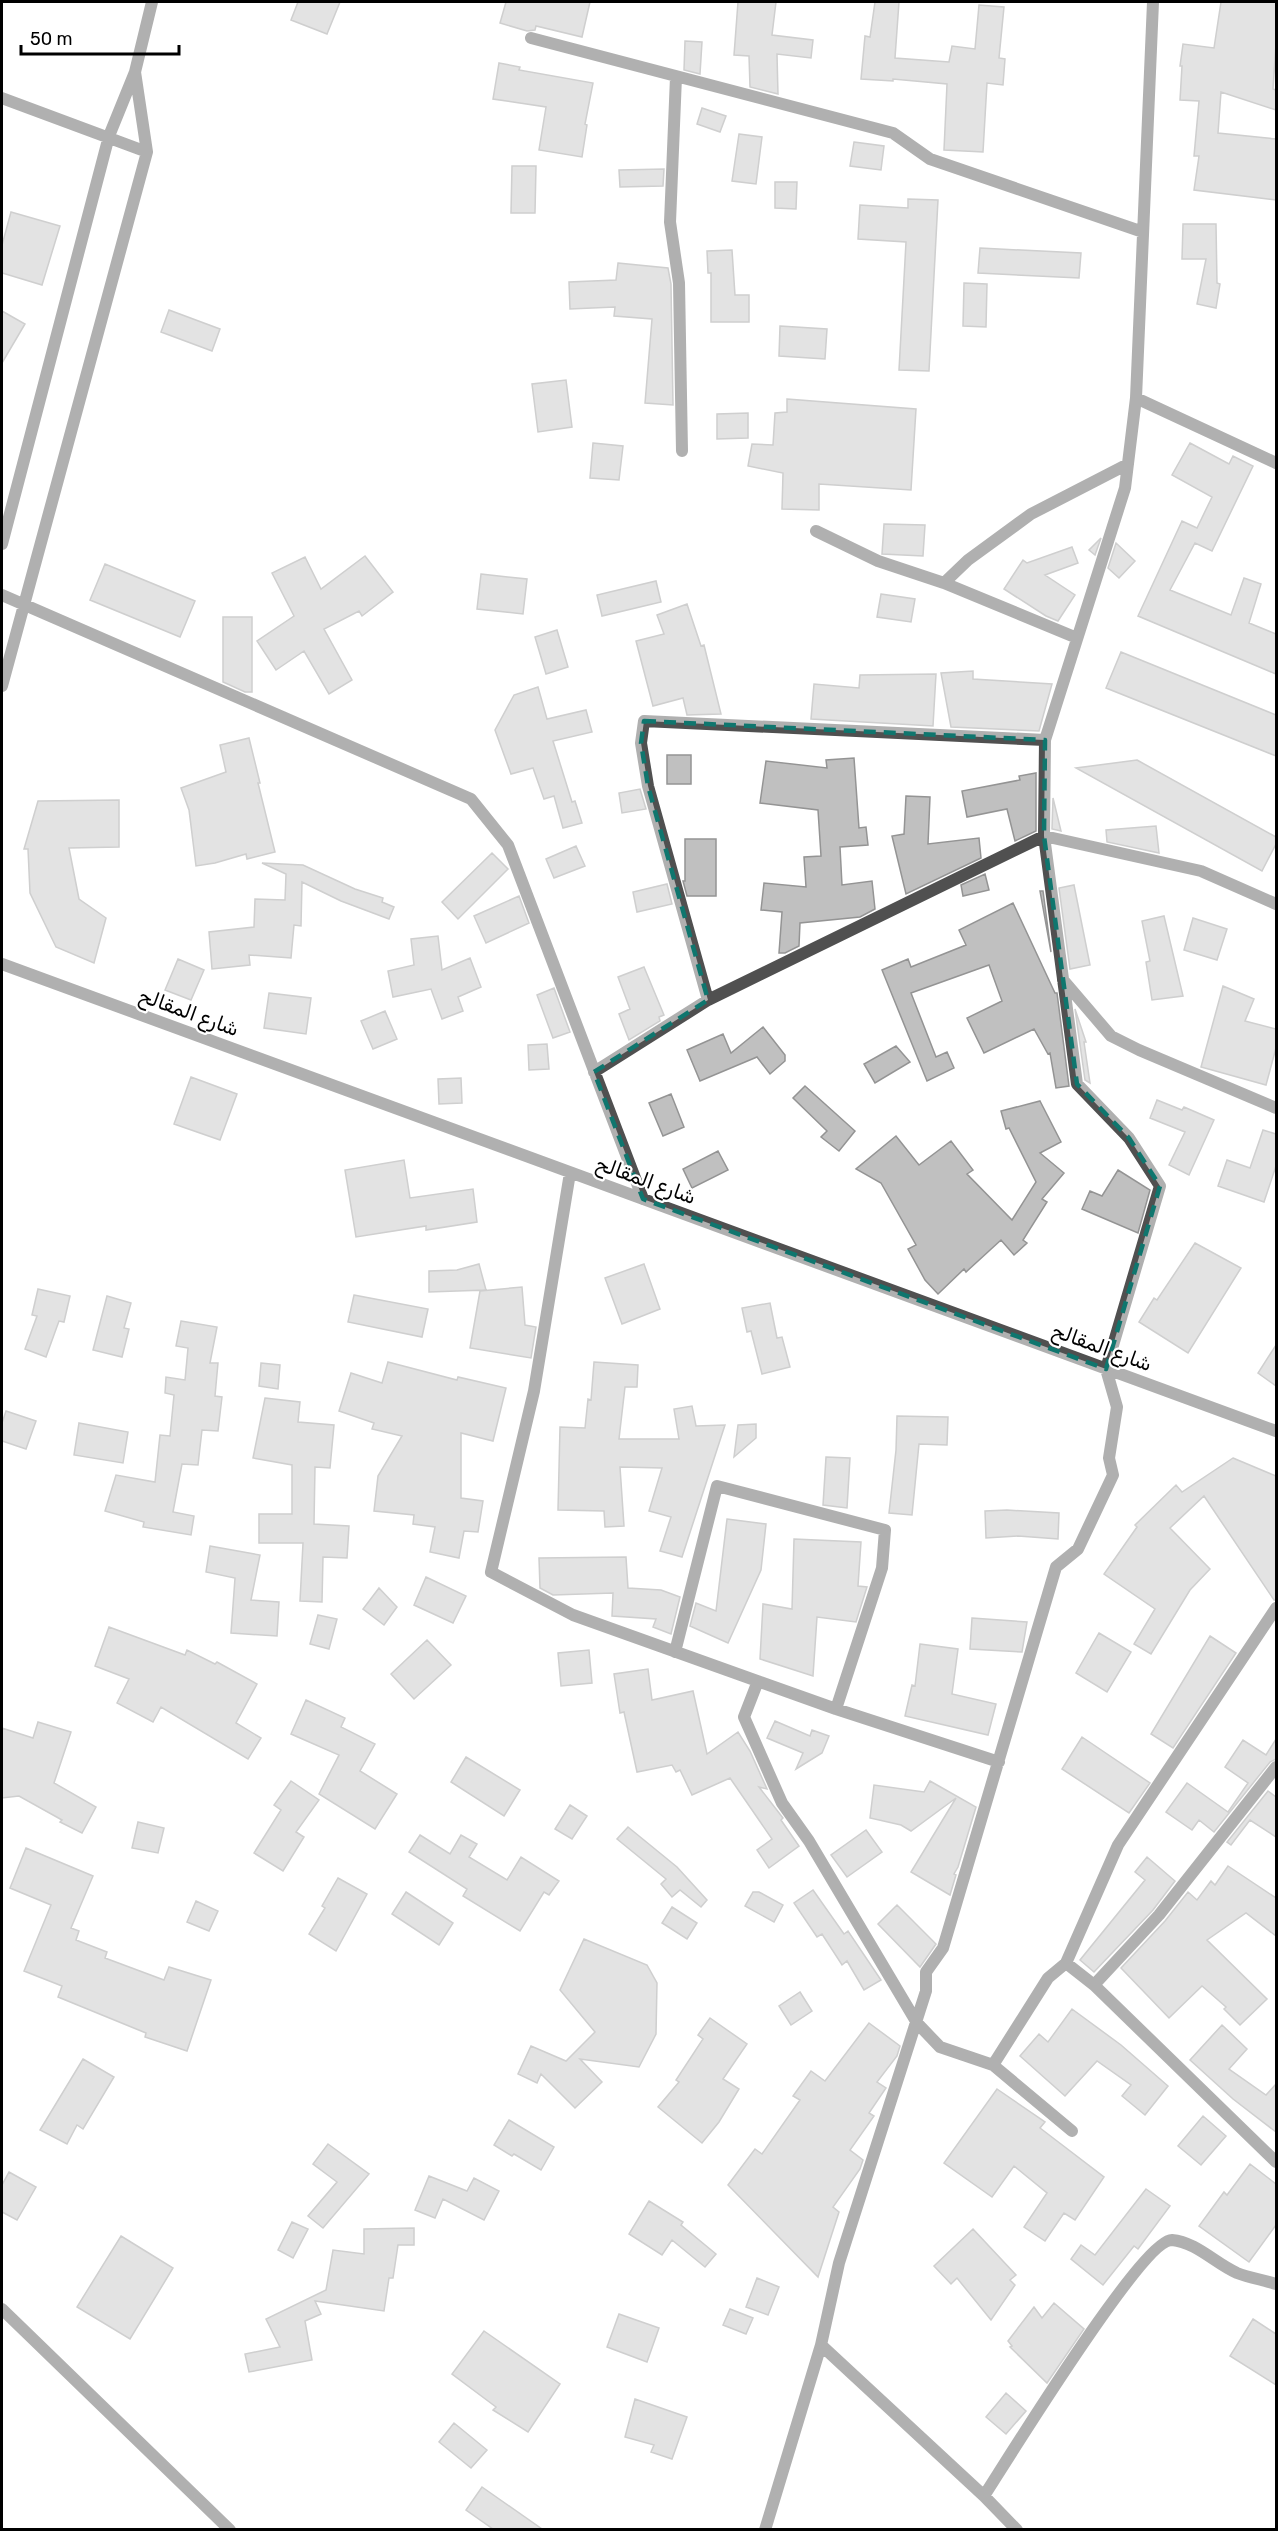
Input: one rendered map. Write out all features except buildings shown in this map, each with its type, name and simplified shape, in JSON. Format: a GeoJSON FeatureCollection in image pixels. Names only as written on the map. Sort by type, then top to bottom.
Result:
{"type":"FeatureCollection","features":[{"type":"Feature","properties":{"kind":"street"},"geometry":{"type":"LineString","coordinates":[[2,544],[109,136],[135,72],[152,2]]}},
{"type":"Feature","properties":{"kind":"street"},"geometry":{"type":"LineString","coordinates":[[765,2529],[821,2345],[839,2263],[926,1991],[926,1971],[942,1948],[1056,1567],[1078,1549],[1113,1475],[1109,1458],[1117,1407],[1106,1369],[1160,1186],[1129,1138],[1077,1084],[1044,836],[1045,740],[1125,488],[1136,398],[1153,2]]}},
{"type":"Feature","properties":{"kind":"street"},"geometry":{"type":"LineString","coordinates":[[531,38],[893,133],[930,159],[1143,232]]}},
{"type":"Feature","properties":{"kind":"street"},"geometry":{"type":"LineString","coordinates":[[2,686],[147,152],[135,72]]}},
{"type":"Feature","properties":{"kind":"street"},"geometry":{"type":"LineString","coordinates":[[676,77],[670,222],[679,283],[682,451]]}},
{"type":"Feature","properties":{"kind":"street"},"geometry":{"type":"LineString","coordinates":[[2,98],[147,152]]}},
{"type":"Feature","properties":{"kind":"street"},"geometry":{"type":"LineString","coordinates":[[1136,398],[1276,463]]}},
{"type":"Feature","properties":{"kind":"street"},"geometry":{"type":"LineString","coordinates":[[944,583],[968,560],[1030,514],[1128,464]]}},
{"type":"Feature","properties":{"kind":"street"},"geometry":{"type":"LineString","coordinates":[[816,531],[878,561],[944,583],[1077,638]]}},
{"type":"Feature","properties":{"kind":"street"},"geometry":{"type":"LineString","coordinates":[[2,595],[471,799],[508,845],[643,1199]]}},
{"type":"Feature","properties":{"kind":"street"},"geometry":{"type":"LineString","coordinates":[[708,1000],[648,786],[641,743],[644,721],[1045,740]]}},
{"type":"Feature","properties":{"kind":"street"},"geometry":{"type":"LineString","coordinates":[[594,1072],[708,1000],[1044,836],[1200,871],[1276,904]]}},
{"type":"Feature","properties":{"kind":"street","name":"شارع المقالح"},"geometry":{"type":"LineString","coordinates":[[2,964],[1276,1431]]}},
{"type":"Feature","properties":{"kind":"street"},"geometry":{"type":"LineString","coordinates":[[1063,980],[1110,1036],[1276,1108]]}},
{"type":"Feature","properties":{"kind":"street"},"geometry":{"type":"LineString","coordinates":[[570,1173],[534,1391],[491,1572],[573,1615],[836,1709],[999,1762]]}},
{"type":"Feature","properties":{"kind":"street"},"geometry":{"type":"LineString","coordinates":[[675,1652],[717,1486],[885,1530],[882,1568],[836,1709]]}},
{"type":"Feature","properties":{"kind":"street"},"geometry":{"type":"LineString","coordinates":[[993,2065],[1048,1978],[1065,1963],[1118,1845],[1276,1608]]}},
{"type":"Feature","properties":{"kind":"street"},"geometry":{"type":"LineString","coordinates":[[758,1681],[744,1717],[782,1803],[808,1841],[916,2023],[940,2046],[993,2065],[1072,2131]]}},
{"type":"Feature","properties":{"kind":"street"},"geometry":{"type":"LineString","coordinates":[[1094,1985],[1159,1915],[1276,1767]]}},
{"type":"Feature","properties":{"kind":"street"},"geometry":{"type":"LineString","coordinates":[[1065,1963],[1094,1985],[1276,2162]]}},
{"type":"Feature","properties":{"kind":"street"},"geometry":{"type":"LineString","coordinates":[[984,2496],[1097,2322],[1143,2263],[1164,2242],[1171,2240],[1193,2247],[1236,2272],[1276,2284]]}},
{"type":"Feature","properties":{"kind":"street"},"geometry":{"type":"LineString","coordinates":[[2,2309],[230,2529]]}},
{"type":"Feature","properties":{"kind":"street"},"geometry":{"type":"LineString","coordinates":[[821,2345],[1017,2529]]}},
{"type":"Feature","properties":{"kind":"highlighted area"},"geometry":{"type":"Polygon","coordinates":[[[644,721],[1045,740],[1044,836],[1077,1084],[1129,1138],[1160,1186],[1106,1369],[643,1199],[594,1072],[708,1000],[648,786],[641,743],[644,721]]]}}]}
